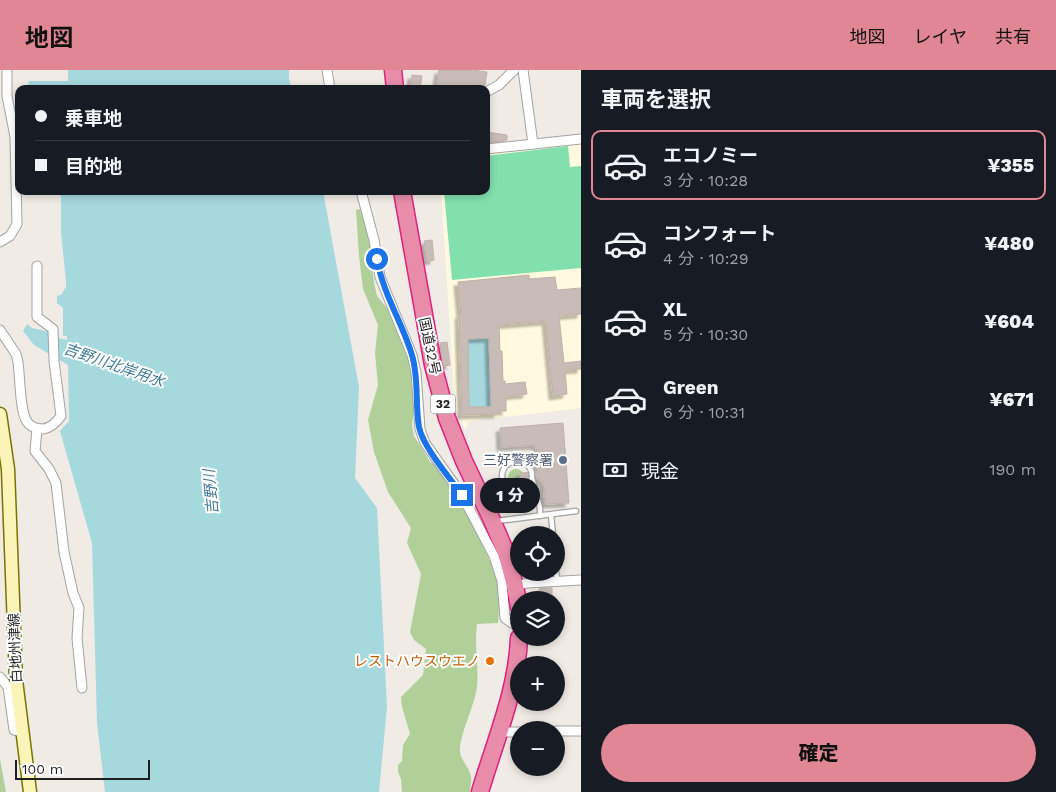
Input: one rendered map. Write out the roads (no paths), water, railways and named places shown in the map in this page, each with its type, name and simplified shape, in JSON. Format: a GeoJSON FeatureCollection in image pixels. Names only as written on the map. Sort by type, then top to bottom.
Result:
{"type":"FeatureCollection","features":[{"type":"Feature","properties":{"kind":"highway"},"geometry":{"type":"LineString","coordinates":[[393,70],[395,85]]}},
{"type":"Feature","properties":{"kind":"highway","name":"国道32号"},"geometry":{"type":"LineString","coordinates":[[403,195],[433,365],[447,418],[464,461],[507,555],[516,591]]}},
{"type":"Feature","properties":{"kind":"highway"},"geometry":{"type":"LineString","coordinates":[[480,792],[514,685],[519,646]]}},
{"type":"Feature","properties":{"kind":"main road","name":"白地州津線"},"geometry":{"type":"LineString","coordinates":[[0,414],[8,469],[14,645],[21,732],[30,792]]}},
{"type":"Feature","properties":{"kind":"street"},"geometry":{"type":"LineString","coordinates":[[7,70],[7,96],[15,137]]}},
{"type":"Feature","properties":{"kind":"street"},"geometry":{"type":"LineString","coordinates":[[327,70],[329,85]]}},
{"type":"Feature","properties":{"kind":"street"},"geometry":{"type":"LineString","coordinates":[[490,90],[499,85],[514,70]]}},
{"type":"Feature","properties":{"kind":"street"},"geometry":{"type":"LineString","coordinates":[[523,70],[533,144]]}},
{"type":"Feature","properties":{"kind":"street"},"geometry":{"type":"LineString","coordinates":[[490,149],[581,139]]}},
{"type":"Feature","properties":{"kind":"street"},"geometry":{"type":"LineString","coordinates":[[0,242],[10,236],[17,224],[16,195]]}},
{"type":"Feature","properties":{"kind":"street"},"geometry":{"type":"LineString","coordinates":[[362,195],[374,240],[380,277],[412,355],[416,372],[420,429],[425,443],[462,495],[494,556],[502,581],[505,618],[510,622]]}},
{"type":"Feature","properties":{"kind":"street"},"geometry":{"type":"LineString","coordinates":[[0,330],[16,354],[26,419],[28,423],[37,429],[46,429],[55,424],[61,416],[54,361],[53,329],[37,317],[37,266]]}},
{"type":"Feature","properties":{"kind":"street"},"geometry":{"type":"LineString","coordinates":[[37,429],[35,451],[49,469],[56,483],[64,552],[78,608],[77,638],[82,688]]}},
{"type":"Feature","properties":{"kind":"street"},"geometry":{"type":"LineString","coordinates":[[565,581],[581,580]]}},
{"type":"Feature","properties":{"kind":"street"},"geometry":{"type":"LineString","coordinates":[[515,586],[527,583],[557,581]]}},
{"type":"Feature","properties":{"kind":"street"},"geometry":{"type":"LineString","coordinates":[[0,677],[8,687],[14,730],[21,732]]}},
{"type":"Feature","properties":{"kind":"street"},"geometry":{"type":"LineString","coordinates":[[565,732],[581,731]]}},
{"type":"Feature","properties":{"kind":"street"},"geometry":{"type":"LineString","coordinates":[[498,732],[510,732]]}},
{"type":"Feature","properties":{"kind":"lane"},"geometry":{"type":"LineString","coordinates":[[532,478],[531,482],[524,489],[514,491],[504,482],[504,468],[512,461],[522,461],[527,464],[532,478],[540,508],[540,516]]}},
{"type":"Feature","properties":{"kind":"lane"},"geometry":{"type":"LineString","coordinates":[[493,522],[576,512]]}},
{"type":"Feature","properties":{"kind":"lane"},"geometry":{"type":"LineString","coordinates":[[551,515],[552,526]]}},
{"type":"Feature","properties":{"kind":"water"},"geometry":{"type":"Polygon","coordinates":[[[68,70],[289,70],[291,85],[28,85],[29,81],[68,81],[68,70]]]}},
{"type":"Feature","properties":{"kind":"water"},"geometry":{"type":"Polygon","coordinates":[[[61,195],[324,195],[359,387],[355,478],[377,508],[387,707],[379,792],[105,792],[97,723],[92,543],[60,431],[69,421],[68,365],[34,345],[23,331],[27,324],[32,328],[50,332],[50,336],[67,340],[67,336],[63,336],[63,308],[57,303],[57,296],[61,295],[66,287],[61,232],[61,195]]]}},
{"type":"Feature","properties":{"kind":"water"},"geometry":{"type":"Polygon","coordinates":[[[489,338],[491,407],[469,407],[468,339],[489,338]]]}},
{"type":"Feature","properties":{"kind":"place","name":"三好警察署"},"geometry":{"type":"Point","coordinates":[563,460]}},
{"type":"Feature","properties":{"kind":"place","name":"レストハウスウエノ"},"geometry":{"type":"Point","coordinates":[490,661]}},
{"type":"Feature","properties":{"kind":"water label","name":"吉野川北岸用水"},"geometry":{"type":"Point","coordinates":[114,365]}},
{"type":"Feature","properties":{"kind":"water label","name":"吉野川"},"geometry":{"type":"Point","coordinates":[211,492]}}]}
